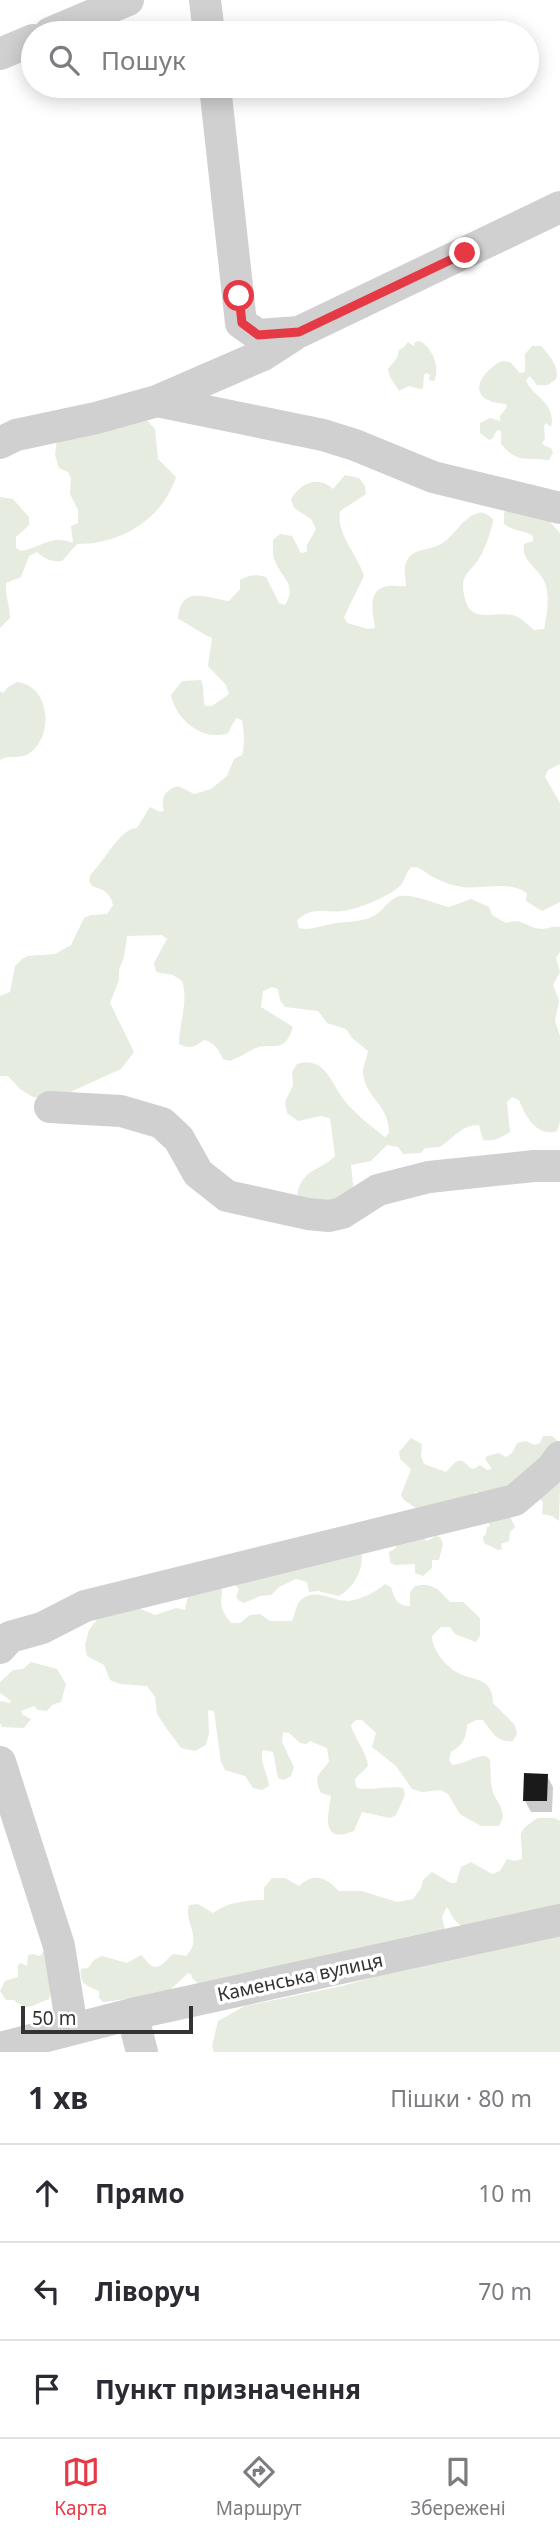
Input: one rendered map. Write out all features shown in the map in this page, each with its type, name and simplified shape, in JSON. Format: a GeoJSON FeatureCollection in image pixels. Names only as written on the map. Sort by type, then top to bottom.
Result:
{"type":"FeatureCollection","features":[{"type":"Feature","properties":{"kind":"street"},"geometry":{"type":"LineString","coordinates":[[78,21],[128,0]]}},
{"type":"Feature","properties":{"kind":"street"},"geometry":{"type":"LineString","coordinates":[[205,0],[208,21]]}},
{"type":"Feature","properties":{"kind":"street"},"geometry":{"type":"LineString","coordinates":[[0,54],[21,45]]}},
{"type":"Feature","properties":{"kind":"street"},"geometry":{"type":"LineString","coordinates":[[216,98],[242,323],[258,335],[299,332]]}},
{"type":"Feature","properties":{"kind":"street"},"geometry":{"type":"LineString","coordinates":[[0,443],[16,436],[157,401],[263,355],[299,332],[560,207]]}},
{"type":"Feature","properties":{"kind":"street"},"geometry":{"type":"LineString","coordinates":[[157,401],[323,436],[355,445],[433,477],[560,508]]}},
{"type":"Feature","properties":{"kind":"street"},"geometry":{"type":"LineString","coordinates":[[50,1107],[121,1111],[162,1123],[179,1139],[198,1173],[227,1196],[308,1214],[329,1216],[342,1213],[378,1190],[429,1177],[534,1166],[560,1166]]}},
{"type":"Feature","properties":{"kind":"street"},"geometry":{"type":"LineString","coordinates":[[0,1648],[10,1637],[41,1628],[85,1606],[515,1500],[552,1468],[560,1457]]}},
{"type":"Feature","properties":{"kind":"street"},"geometry":{"type":"LineString","coordinates":[[0,1762],[59,1946],[72,2028]]}},
{"type":"Feature","properties":{"kind":"street","name":"Каменська вулиця"},"geometry":{"type":"LineString","coordinates":[[0,2048],[132,2014],[560,1920]]}},
{"type":"Feature","properties":{"kind":"street"},"geometry":{"type":"LineString","coordinates":[[132,2014],[142,2052]]}},
{"type":"Feature","properties":{"kind":"shaded area"},"geometry":{"type":"Polygon","coordinates":[[[419,341],[428,348],[434,358],[434,381],[429,380],[430,375],[426,373],[423,388],[409,386],[399,391],[388,369],[397,358],[399,350],[408,342],[414,346],[415,342],[419,341]]]}},
{"type":"Feature","properties":{"kind":"shaded area"},"geometry":{"type":"Polygon","coordinates":[[[532,346],[541,346],[553,361],[557,375],[548,385],[537,385],[530,376],[526,380],[550,411],[551,427],[546,423],[544,426],[545,439],[542,443],[551,448],[553,453],[549,460],[512,455],[501,444],[501,431],[497,430],[489,440],[480,433],[480,423],[490,418],[500,421],[500,416],[507,407],[506,404],[494,402],[480,393],[481,380],[502,361],[510,362],[520,373],[525,372],[525,354],[532,346]]]}},
{"type":"Feature","properties":{"kind":"shaded area"},"geometry":{"type":"Polygon","coordinates":[[[139,412],[155,429],[158,459],[176,477],[170,492],[150,517],[124,534],[94,543],[77,544],[62,561],[48,560],[37,552],[29,556],[21,577],[6,583],[10,618],[0,628],[0,497],[13,499],[29,517],[29,525],[16,537],[16,548],[21,551],[59,540],[73,543],[71,526],[78,523],[78,510],[70,494],[71,478],[68,472],[59,468],[55,455],[57,440],[139,412]]]}},
{"type":"Feature","properties":{"kind":"shaded area"},"geometry":{"type":"Polygon","coordinates":[[[345,475],[359,478],[365,486],[366,494],[340,511],[341,528],[364,576],[344,617],[347,623],[368,629],[375,628],[372,609],[377,591],[391,586],[406,586],[405,565],[408,558],[444,542],[467,519],[480,513],[493,519],[493,523],[483,552],[463,583],[468,607],[478,614],[512,615],[534,630],[544,629],[548,606],[547,588],[524,550],[524,544],[533,541],[533,536],[504,524],[504,513],[510,502],[547,499],[550,522],[560,533],[560,764],[548,770],[545,777],[560,803],[560,902],[542,911],[526,901],[527,893],[520,889],[504,886],[469,888],[448,884],[411,867],[400,886],[374,902],[351,910],[307,913],[297,921],[299,928],[311,929],[369,918],[400,896],[449,907],[471,899],[489,907],[492,915],[506,923],[517,921],[542,929],[560,927],[560,952],[556,958],[560,972],[553,985],[559,1001],[555,1021],[560,1036],[560,1122],[557,1131],[538,1128],[529,1119],[519,1100],[512,1097],[507,1102],[510,1132],[503,1136],[494,1140],[483,1140],[479,1125],[468,1127],[440,1147],[425,1148],[421,1153],[403,1154],[398,1147],[387,1145],[371,1161],[351,1165],[354,1193],[349,1200],[307,1206],[297,1194],[300,1185],[308,1174],[335,1156],[330,1118],[321,1116],[298,1121],[287,1113],[285,1102],[293,1085],[292,1072],[297,1064],[306,1062],[320,1067],[353,1110],[385,1137],[389,1133],[385,1115],[365,1081],[363,1070],[368,1051],[352,1038],[346,1029],[327,1023],[318,1011],[285,1007],[280,1000],[278,989],[272,987],[263,991],[261,1007],[293,1027],[290,1036],[282,1044],[256,1048],[229,1061],[223,1059],[216,1047],[208,1041],[204,1040],[192,1047],[183,1046],[179,1044],[184,1004],[182,981],[173,975],[156,972],[154,963],[167,939],[162,935],[127,936],[119,980],[110,1003],[134,1052],[121,1069],[55,1099],[33,1097],[20,1089],[8,1076],[0,1076],[0,996],[10,992],[15,966],[22,959],[55,954],[71,945],[84,918],[107,914],[113,905],[112,901],[106,892],[92,886],[89,881],[91,874],[118,839],[131,829],[137,828],[150,807],[164,811],[165,795],[178,786],[194,794],[211,789],[227,776],[234,759],[242,755],[242,720],[236,718],[228,733],[219,735],[200,732],[178,713],[174,704],[171,695],[182,681],[201,680],[205,706],[212,706],[229,694],[226,685],[208,666],[212,638],[178,619],[180,608],[189,597],[196,596],[229,601],[240,589],[240,580],[255,575],[266,577],[279,603],[285,605],[290,588],[275,560],[273,540],[280,534],[292,536],[301,553],[307,552],[307,545],[316,529],[311,519],[294,508],[291,499],[310,483],[322,482],[333,489],[345,475]]]}},
{"type":"Feature","properties":{"kind":"shaded area"},"geometry":{"type":"Polygon","coordinates":[[[17,682],[28,685],[42,701],[45,712],[43,734],[31,752],[0,760],[0,691],[3,693],[17,682]]]}},
{"type":"Feature","properties":{"kind":"shaded area"},"geometry":{"type":"Polygon","coordinates":[[[543,1436],[552,1436],[559,1442],[559,1446],[526,1482],[482,1493],[475,1492],[471,1500],[423,1513],[401,1495],[411,1469],[400,1459],[399,1452],[411,1438],[422,1444],[421,1456],[424,1464],[446,1472],[454,1463],[460,1461],[474,1469],[480,1465],[487,1470],[492,1469],[485,1459],[487,1456],[499,1453],[506,1457],[512,1453],[517,1443],[526,1441],[534,1445],[540,1443],[543,1436]]]}},
{"type":"Feature","properties":{"kind":"shaded area"},"geometry":{"type":"Polygon","coordinates":[[[558,1481],[559,1521],[542,1514],[543,1502],[539,1498],[558,1481]]]}},
{"type":"Feature","properties":{"kind":"shaded area"},"geometry":{"type":"Polygon","coordinates":[[[510,1516],[515,1527],[510,1532],[509,1541],[501,1544],[502,1549],[498,1550],[484,1543],[483,1537],[490,1526],[487,1520],[510,1516]]]}},
{"type":"Feature","properties":{"kind":"shaded area"},"geometry":{"type":"Polygon","coordinates":[[[436,1536],[440,1537],[443,1544],[439,1560],[432,1560],[432,1568],[423,1576],[415,1573],[415,1564],[390,1563],[389,1552],[396,1548],[397,1541],[423,1538],[427,1541],[436,1536]]]}},
{"type":"Feature","properties":{"kind":"shaded area"},"geometry":{"type":"Polygon","coordinates":[[[360,1548],[362,1561],[358,1575],[350,1587],[339,1596],[318,1591],[309,1592],[307,1582],[296,1579],[279,1587],[271,1595],[260,1596],[244,1603],[236,1597],[239,1589],[233,1583],[360,1548]]]}},
{"type":"Feature","properties":{"kind":"shaded area"},"geometry":{"type":"Polygon","coordinates":[[[222,1581],[221,1603],[231,1623],[240,1623],[250,1615],[260,1614],[270,1621],[292,1621],[299,1603],[305,1597],[317,1595],[349,1601],[368,1595],[385,1584],[391,1587],[397,1601],[406,1606],[410,1606],[410,1592],[415,1586],[421,1585],[435,1588],[450,1602],[463,1602],[480,1618],[480,1636],[476,1642],[455,1634],[450,1627],[441,1627],[432,1636],[434,1646],[440,1657],[453,1670],[481,1681],[490,1688],[493,1703],[515,1725],[517,1734],[513,1741],[503,1740],[495,1736],[483,1720],[476,1720],[467,1725],[463,1741],[451,1752],[449,1760],[452,1765],[481,1756],[490,1760],[492,1789],[503,1816],[499,1826],[481,1826],[460,1814],[448,1794],[441,1790],[422,1792],[412,1789],[396,1766],[372,1747],[376,1733],[362,1720],[356,1720],[351,1725],[368,1766],[355,1779],[356,1787],[403,1788],[405,1795],[396,1815],[390,1818],[362,1812],[354,1831],[336,1834],[331,1831],[328,1819],[331,1796],[321,1793],[317,1782],[329,1761],[327,1748],[310,1741],[306,1744],[300,1743],[289,1733],[283,1732],[282,1742],[294,1767],[291,1776],[284,1780],[278,1778],[273,1752],[263,1750],[262,1759],[269,1786],[262,1790],[253,1788],[245,1776],[225,1770],[221,1762],[214,1711],[208,1710],[209,1733],[206,1745],[195,1751],[181,1748],[157,1714],[155,1697],[147,1686],[120,1684],[110,1680],[104,1665],[87,1656],[85,1645],[89,1630],[99,1617],[136,1607],[155,1615],[176,1608],[185,1610],[190,1586],[222,1581]]]}},
{"type":"Feature","properties":{"kind":"shaded area"},"geometry":{"type":"Polygon","coordinates":[[[31,1662],[57,1669],[66,1684],[61,1702],[52,1705],[47,1711],[38,1710],[34,1706],[21,1711],[31,1719],[24,1728],[2,1727],[0,1701],[11,1701],[0,1693],[0,1682],[13,1670],[23,1669],[31,1662]]]}},
{"type":"Feature","properties":{"kind":"shaded area"},"geometry":{"type":"Polygon","coordinates":[[[538,1818],[554,1818],[560,1821],[560,1910],[466,1928],[457,1922],[446,1908],[442,1917],[445,1930],[199,1984],[188,1973],[166,1992],[103,2002],[99,1998],[99,1991],[85,1984],[81,1978],[81,1969],[88,1968],[94,1960],[102,1956],[127,1963],[141,1955],[156,1967],[173,1954],[186,1956],[193,1943],[189,1905],[198,1904],[213,1913],[237,1902],[264,1900],[264,1888],[272,1878],[285,1878],[299,1886],[310,1879],[320,1878],[339,1891],[362,1891],[397,1902],[413,1899],[423,1880],[432,1872],[456,1883],[461,1867],[471,1862],[492,1874],[500,1871],[507,1859],[522,1859],[522,1831],[538,1818]]]}},
{"type":"Feature","properties":{"kind":"shaded area"},"geometry":{"type":"Polygon","coordinates":[[[560,1932],[560,2052],[214,2052],[212,2046],[218,2021],[245,2006],[342,1986],[451,1955],[560,1932]]]}},
{"type":"Feature","properties":{"kind":"shaded area"},"geometry":{"type":"Polygon","coordinates":[[[44,1951],[51,1992],[49,1999],[28,2007],[14,2000],[6,2000],[0,1991],[5,1981],[18,1977],[18,1965],[21,1963],[27,1966],[28,1955],[40,1956],[44,1951]]]}},
{"type":"Feature","properties":{"kind":"building"},"geometry":{"type":"Polygon","coordinates":[[[524,1773],[548,1774],[547,1801],[523,1801],[524,1773]]]}},
{"type":"Feature","properties":{"kind":"route"},"geometry":{"type":"LineString","coordinates":[[239,296],[242,323],[258,335],[299,332],[465,253]]}}]}
